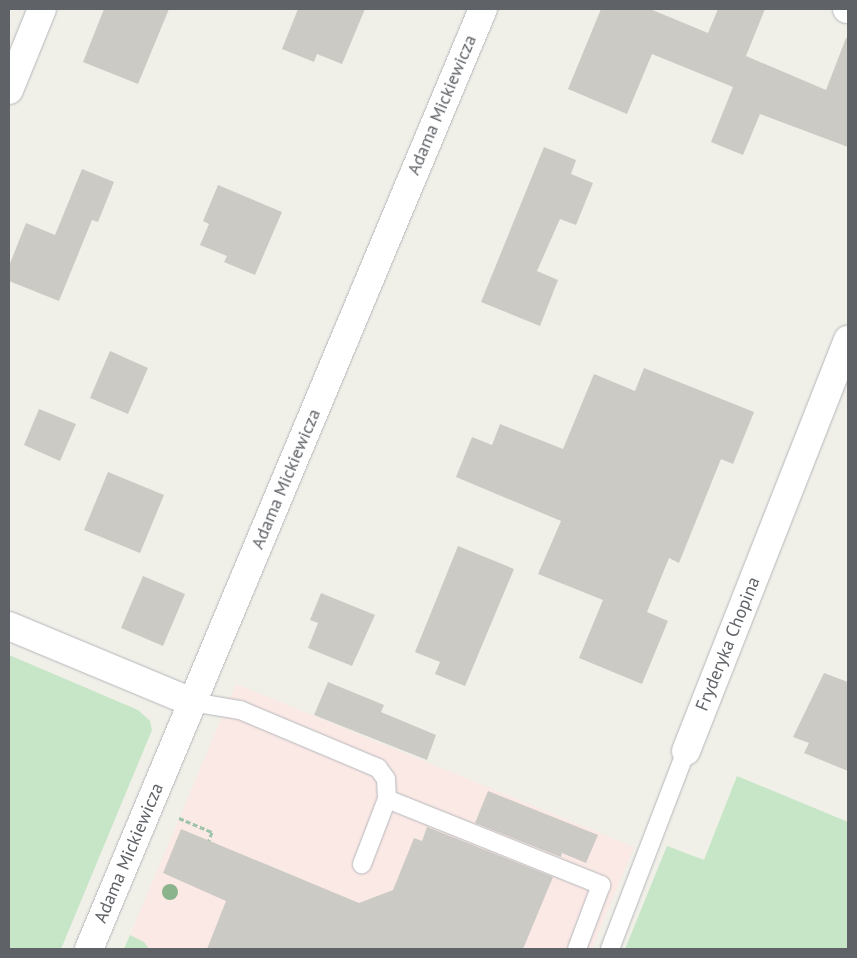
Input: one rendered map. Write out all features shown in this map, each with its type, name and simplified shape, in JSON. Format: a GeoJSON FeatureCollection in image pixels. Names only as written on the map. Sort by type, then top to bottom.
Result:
{"type":"FeatureCollection","features":[{"type":"Feature","properties":{"kind":"street"},"geometry":{"type":"LineString","coordinates":[[9,90],[42,9]]}},
{"type":"Feature","properties":{"kind":"street","name":"Adama Mickiewicza"},"geometry":{"type":"LineString","coordinates":[[89,949],[483,9]]}},
{"type":"Feature","properties":{"kind":"street","name":"Fryderyka Chopina"},"geometry":{"type":"LineString","coordinates":[[686,751],[848,340]]}},
{"type":"Feature","properties":{"kind":"street"},"geometry":{"type":"LineString","coordinates":[[9,626],[192,702]]}},
{"type":"Feature","properties":{"kind":"lane"},"geometry":{"type":"LineString","coordinates":[[192,702],[240,710],[373,764],[384,773],[386,799],[362,864]]}},
{"type":"Feature","properties":{"kind":"lane","name":"Fryderyka Chopina"},"geometry":{"type":"LineString","coordinates":[[610,949],[686,751]]}},
{"type":"Feature","properties":{"kind":"lane"},"geometry":{"type":"LineString","coordinates":[[386,799],[601,885],[576,949]]}},
{"type":"Feature","properties":{"kind":"path"},"geometry":{"type":"LineString","coordinates":[[174,816],[212,832],[209,840]]}},
{"type":"Feature","properties":{"kind":"shaded area"},"geometry":{"type":"Polygon","coordinates":[[[236,684],[634,847],[592,949],[124,949],[236,684]]]}},
{"type":"Feature","properties":{"kind":"green space"},"geometry":{"type":"Polygon","coordinates":[[[9,655],[138,710],[150,721],[152,730],[61,949],[9,949],[9,655]]]}},
{"type":"Feature","properties":{"kind":"green space"},"geometry":{"type":"Polygon","coordinates":[[[737,776],[848,822],[848,949],[625,949],[667,846],[704,860],[737,776]]]}},
{"type":"Feature","properties":{"kind":"green space"},"geometry":{"type":"Polygon","coordinates":[[[130,935],[144,942],[149,949],[124,949],[130,935]]]}},
{"type":"Feature","properties":{"kind":"building"},"geometry":{"type":"Polygon","coordinates":[[[104,9],[169,9],[138,84],[83,62],[104,9]]]}},
{"type":"Feature","properties":{"kind":"building"},"geometry":{"type":"Polygon","coordinates":[[[298,9],[365,9],[342,64],[317,54],[314,62],[282,49],[298,9]]]}},
{"type":"Feature","properties":{"kind":"building"},"geometry":{"type":"Polygon","coordinates":[[[601,9],[650,9],[708,33],[718,9],[765,9],[746,56],[826,90],[846,38],[848,38],[848,147],[760,114],[743,155],[711,142],[733,87],[652,54],[627,114],[568,89],[601,9]]]}},
{"type":"Feature","properties":{"kind":"building"},"geometry":{"type":"Polygon","coordinates":[[[544,147],[576,160],[571,174],[593,183],[576,225],[560,219],[537,271],[558,280],[540,326],[481,302],[544,147]]]}},
{"type":"Feature","properties":{"kind":"building"},"geometry":{"type":"Polygon","coordinates":[[[82,169],[114,182],[98,222],[92,220],[59,301],[9,281],[9,266],[26,223],[55,235],[82,169]]]}},
{"type":"Feature","properties":{"kind":"building"},"geometry":{"type":"Polygon","coordinates":[[[218,185],[282,212],[255,275],[224,262],[227,256],[200,245],[209,224],[203,221],[218,185]]]}},
{"type":"Feature","properties":{"kind":"building"},"geometry":{"type":"Polygon","coordinates":[[[110,351],[148,368],[128,414],[90,398],[110,351]]]}},
{"type":"Feature","properties":{"kind":"building"},"geometry":{"type":"Polygon","coordinates":[[[644,368],[754,412],[733,464],[721,459],[679,563],[669,558],[647,612],[668,621],[642,684],[579,658],[603,600],[538,574],[561,521],[456,477],[472,437],[492,445],[500,424],[563,449],[594,374],[635,391],[644,368]]]}},
{"type":"Feature","properties":{"kind":"building"},"geometry":{"type":"Polygon","coordinates":[[[39,409],[76,424],[60,461],[24,445],[39,409]]]}},
{"type":"Feature","properties":{"kind":"building"},"geometry":{"type":"Polygon","coordinates":[[[108,472],[164,495],[140,553],[84,530],[108,472]]]}},
{"type":"Feature","properties":{"kind":"building"},"geometry":{"type":"Polygon","coordinates":[[[458,546],[514,569],[465,686],[435,674],[440,662],[415,652],[458,546]]]}},
{"type":"Feature","properties":{"kind":"building"},"geometry":{"type":"Polygon","coordinates":[[[143,576],[185,594],[163,646],[121,628],[143,576]]]}},
{"type":"Feature","properties":{"kind":"building"},"geometry":{"type":"Polygon","coordinates":[[[321,593],[375,615],[352,666],[308,648],[318,623],[310,620],[321,593]]]}},
{"type":"Feature","properties":{"kind":"building"},"geometry":{"type":"Polygon","coordinates":[[[824,673],[848,682],[848,771],[804,753],[809,743],[793,737],[824,673]]]}},
{"type":"Feature","properties":{"kind":"building"},"geometry":{"type":"Polygon","coordinates":[[[328,682],[384,705],[381,712],[436,735],[427,760],[314,715],[328,682]]]}},
{"type":"Feature","properties":{"kind":"building"},"geometry":{"type":"Polygon","coordinates":[[[488,791],[598,835],[586,863],[562,853],[561,857],[475,823],[488,791]]]}},
{"type":"Feature","properties":{"kind":"building"},"geometry":{"type":"Polygon","coordinates":[[[427,827],[553,877],[523,949],[207,949],[226,901],[163,873],[181,829],[359,903],[393,890],[414,838],[422,841],[427,827]]]}}]}
